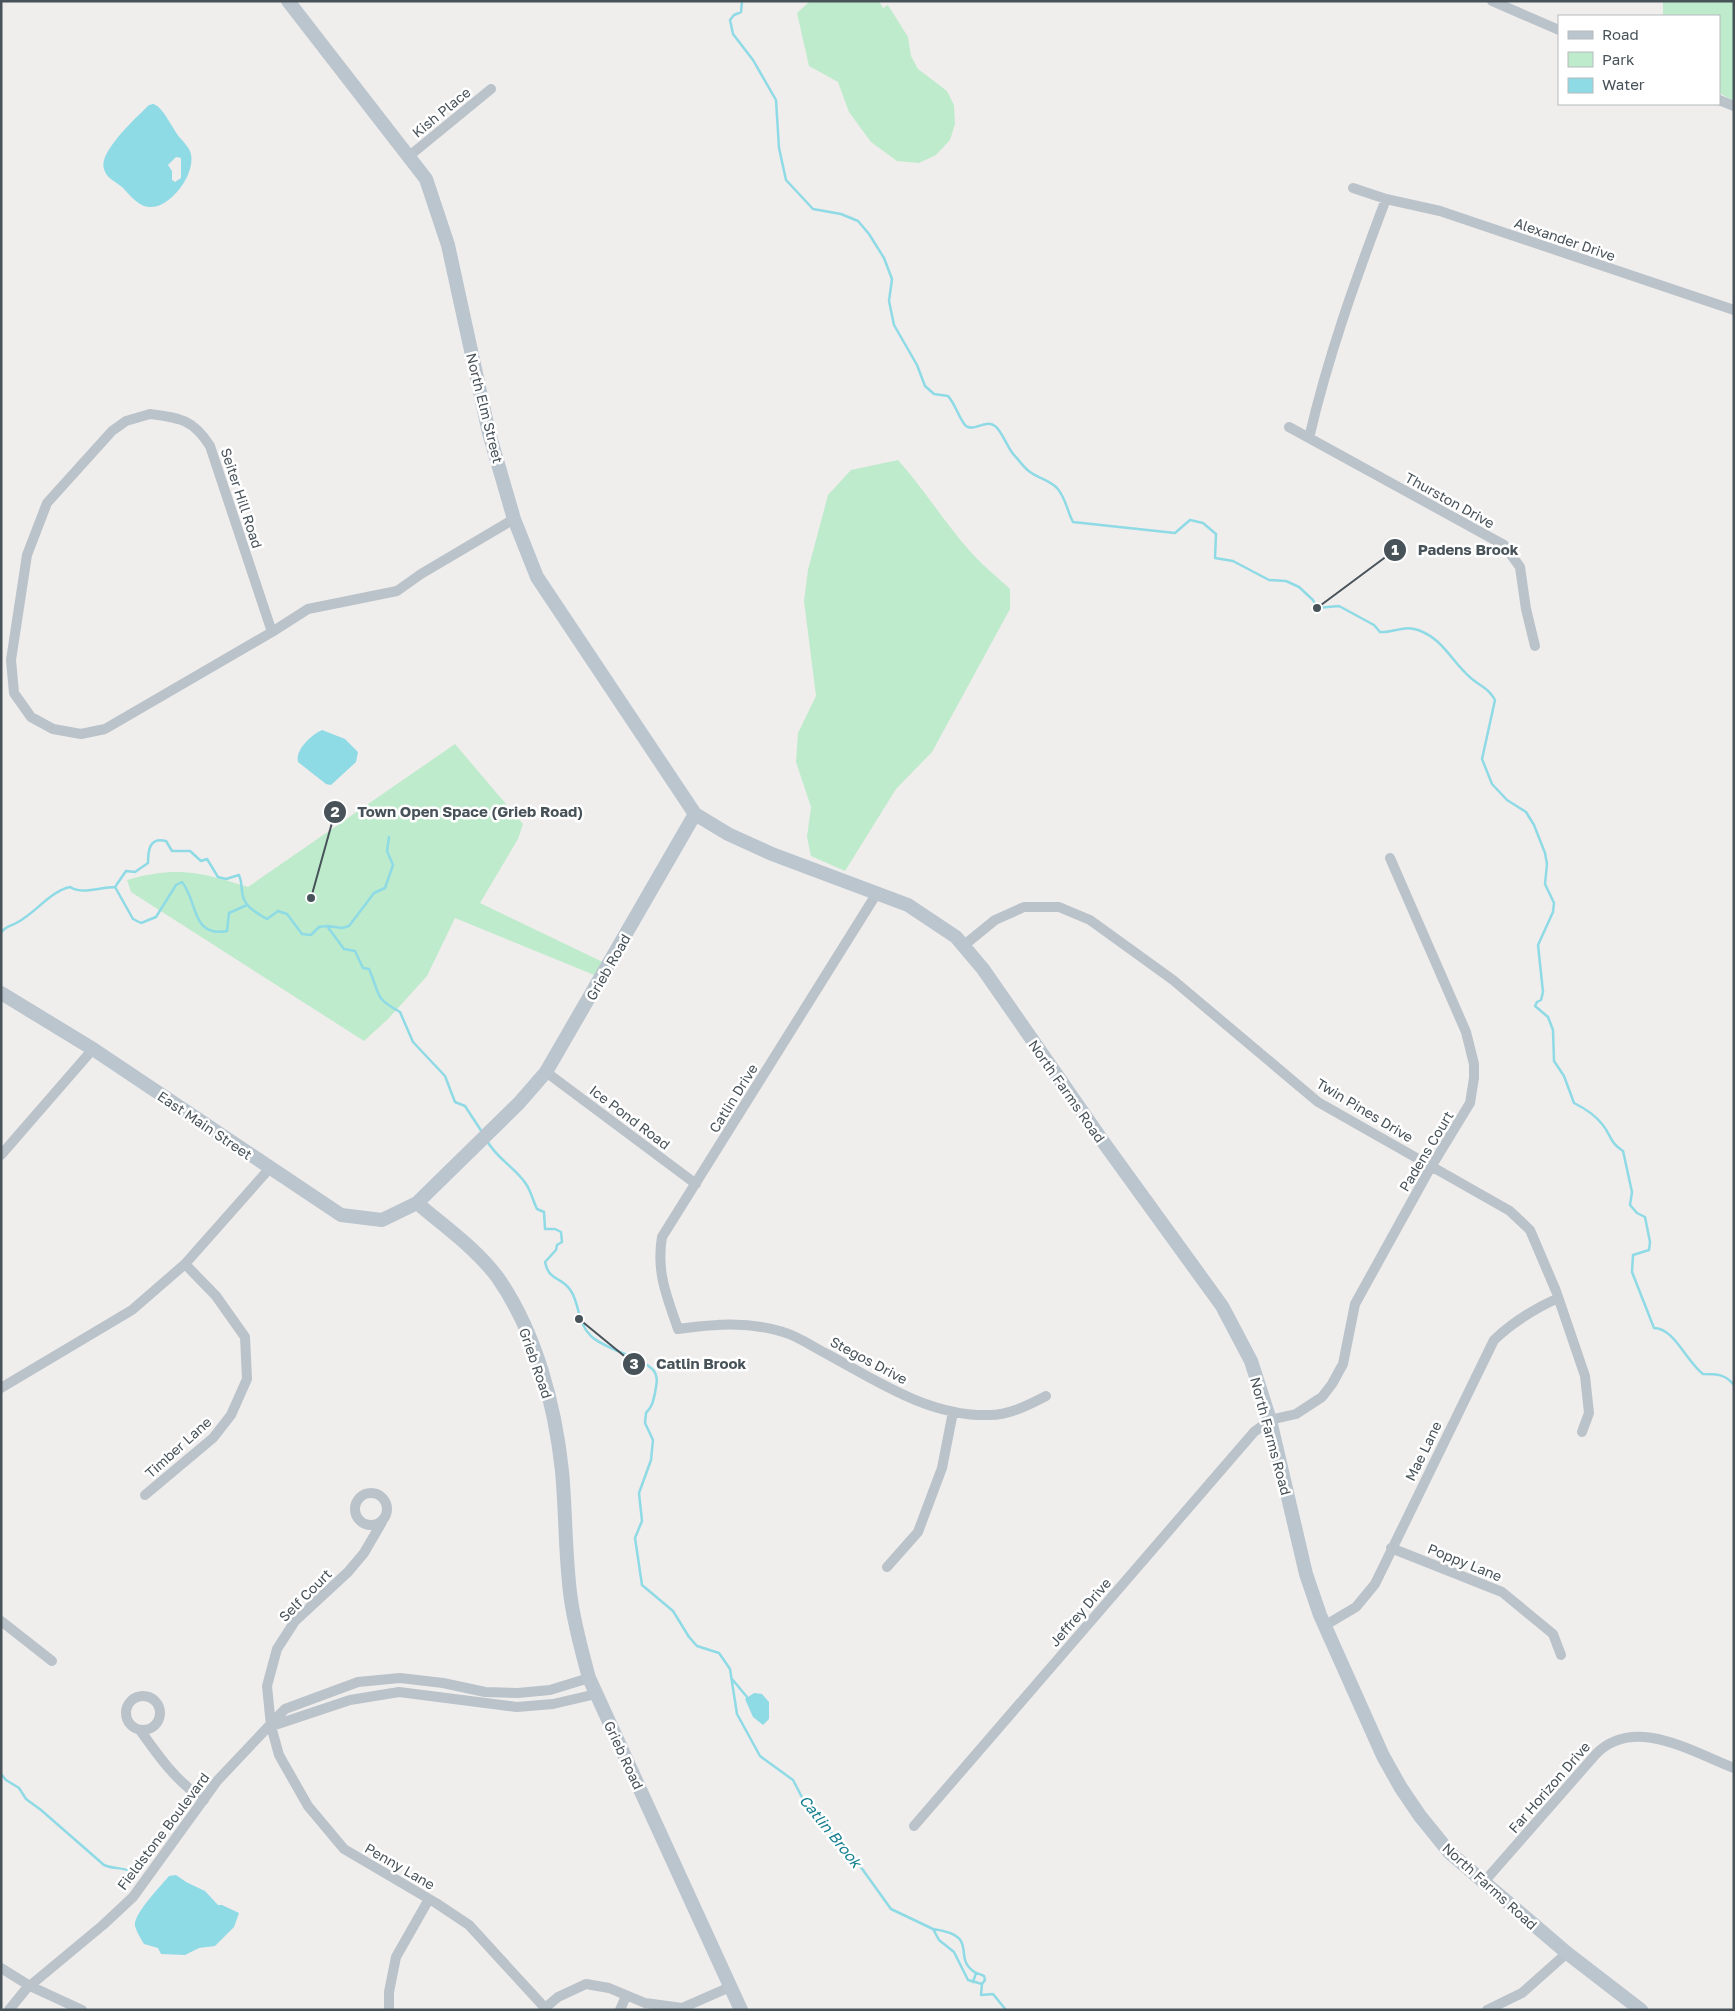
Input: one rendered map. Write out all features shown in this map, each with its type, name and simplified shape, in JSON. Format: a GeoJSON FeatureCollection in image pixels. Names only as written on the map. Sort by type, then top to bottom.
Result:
{"type":"FeatureCollection","features":[{"type":"Feature","properties":{"kind":"main road","name":"North Elm Street"},"geometry":{"type":"LineString","coordinates":[[288,1],[426,180],[448,245],[490,434],[514,519],[537,577],[695,814]]}},
{"type":"Feature","properties":{"kind":"main road","name":"North Farms Road"},"geometry":{"type":"LineString","coordinates":[[695,814],[728,834],[772,854],[908,905],[956,937],[982,969],[1104,1143],[1222,1306],[1251,1361],[1270,1420],[1306,1574],[1324,1626],[1383,1756],[1401,1788],[1420,1816],[1450,1853],[1567,1953],[1641,2010]]}},
{"type":"Feature","properties":{"kind":"main road","name":"Grieb Road"},"geometry":{"type":"LineString","coordinates":[[695,814],[546,1072],[494,1128],[417,1203],[467,1246],[497,1277],[518,1311],[536,1353],[553,1416],[562,1470],[571,1599],[578,1640],[589,1678],[741,2010]]}},
{"type":"Feature","properties":{"kind":"main road","name":"East Main Street"},"geometry":{"type":"LineString","coordinates":[[1,993],[93,1049],[340,1215],[382,1220],[417,1203]]}},
{"type":"Feature","properties":{"kind":"street"},"geometry":{"type":"LineString","coordinates":[[1492,1],[1558,30]]}},
{"type":"Feature","properties":{"kind":"street","name":"Kish Place"},"geometry":{"type":"LineString","coordinates":[[408,157],[491,89]]}},
{"type":"Feature","properties":{"kind":"street"},"geometry":{"type":"LineString","coordinates":[[1720,100],[1734,106]]}},
{"type":"Feature","properties":{"kind":"street","name":"Alexander Drive"},"geometry":{"type":"LineString","coordinates":[[1353,188],[1386,199],[1440,212],[1734,310]]}},
{"type":"Feature","properties":{"kind":"street"},"geometry":{"type":"LineString","coordinates":[[1309,438],[1323,378],[1346,305],[1386,199]]}},
{"type":"Feature","properties":{"kind":"street","name":"Seiter Hill Road"},"geometry":{"type":"LineString","coordinates":[[272,632],[210,446],[200,430],[179,418],[150,414],[126,421],[112,431],[47,503],[28,555],[11,660],[14,693],[31,716],[54,729],[81,734],[105,729],[272,632],[308,609],[397,592],[421,574],[514,519]]}},
{"type":"Feature","properties":{"kind":"street","name":"Thurston Drive"},"geometry":{"type":"LineString","coordinates":[[1289,427],[1504,545],[1520,567],[1535,646]]}},
{"type":"Feature","properties":{"kind":"street","name":"Padens Court"},"geometry":{"type":"LineString","coordinates":[[1270,1420],[1296,1414],[1322,1397],[1332,1384],[1343,1364],[1355,1304],[1432,1167],[1470,1104],[1474,1064],[1466,1032],[1390,858]]}},
{"type":"Feature","properties":{"kind":"street","name":"Catlin Drive"},"geometry":{"type":"LineString","coordinates":[[678,1329],[662,1279],[659,1256],[662,1237],[877,893]]}},
{"type":"Feature","properties":{"kind":"street","name":"Twin Pines Drive"},"geometry":{"type":"LineString","coordinates":[[963,946],[995,920],[1024,907],[1059,907],[1090,920],[1173,980],[1318,1102],[1510,1211],[1530,1230],[1558,1298],[1585,1376],[1589,1413],[1582,1432]]}},
{"type":"Feature","properties":{"kind":"street"},"geometry":{"type":"LineString","coordinates":[[1,1155],[93,1049]]}},
{"type":"Feature","properties":{"kind":"street","name":"Ice Pond Road"},"geometry":{"type":"LineString","coordinates":[[546,1072],[696,1184]]}},
{"type":"Feature","properties":{"kind":"street"},"geometry":{"type":"LineString","coordinates":[[1,1388],[132,1310],[185,1264],[269,1168]]}},
{"type":"Feature","properties":{"kind":"street","name":"Timber Lane"},"geometry":{"type":"LineString","coordinates":[[145,1495],[213,1438],[231,1415],[247,1380],[245,1337],[216,1296],[185,1264]]}},
{"type":"Feature","properties":{"kind":"street","name":"Mae Lane"},"geometry":{"type":"LineString","coordinates":[[1324,1626],[1356,1607],[1375,1584],[1494,1340],[1509,1325],[1529,1312],[1558,1298]]}},
{"type":"Feature","properties":{"kind":"street","name":"Stegos Drive"},"geometry":{"type":"LineString","coordinates":[[678,1329],[720,1323],[752,1324],[786,1332],[891,1389],[953,1412],[990,1415],[1016,1410],[1046,1396]]}},
{"type":"Feature","properties":{"kind":"street"},"geometry":{"type":"LineString","coordinates":[[887,1567],[918,1532],[942,1468],[953,1412]]}},
{"type":"Feature","properties":{"kind":"street","name":"Jeffrey Drive"},"geometry":{"type":"LineString","coordinates":[[914,1826],[1254,1432],[1270,1420]]}},
{"type":"Feature","properties":{"kind":"street","name":"Self Court"},"geometry":{"type":"LineString","coordinates":[[270,1726],[267,1686],[276,1649],[295,1621],[348,1572],[364,1554],[382,1522]]}},
{"type":"Feature","properties":{"kind":"street","name":"Poppy Lane"},"geometry":{"type":"LineString","coordinates":[[1391,1548],[1502,1592],[1553,1634],[1561,1655]]}},
{"type":"Feature","properties":{"kind":"street"},"geometry":{"type":"LineString","coordinates":[[1,1622],[52,1661]]}},
{"type":"Feature","properties":{"kind":"street","name":"Fieldstone Boulevard"},"geometry":{"type":"LineString","coordinates":[[9,2010],[30,1986],[103,1925],[133,1897],[239,1755],[285,1709],[358,1682],[400,1678],[443,1683],[484,1692],[518,1693],[550,1690],[589,1678]]}},
{"type":"Feature","properties":{"kind":"street","name":"Fieldstone Boulevard"},"geometry":{"type":"LineString","coordinates":[[270,1726],[350,1700],[399,1692],[517,1707],[552,1704],[596,1694]]}},
{"type":"Feature","properties":{"kind":"street","name":"Penny Lane"},"geometry":{"type":"LineString","coordinates":[[270,1726],[279,1755],[308,1806],[344,1849],[430,1899],[469,1925],[546,2009],[558,1997],[586,1984],[598,1985],[645,2003],[682,2008],[730,1987]]}},
{"type":"Feature","properties":{"kind":"street"},"geometry":{"type":"LineString","coordinates":[[140,1730],[167,1768],[186,1788],[204,1800]]}},
{"type":"Feature","properties":{"kind":"street","name":"Far Horizon Drive"},"geometry":{"type":"LineString","coordinates":[[1483,1883],[1605,1745],[1629,1736],[1649,1737],[1734,1768]]}},
{"type":"Feature","properties":{"kind":"street"},"geometry":{"type":"LineString","coordinates":[[390,2010],[390,1992],[396,1957],[430,1899]]}},
{"type":"Feature","properties":{"kind":"street"},"geometry":{"type":"LineString","coordinates":[[1487,2010],[1522,1993],[1567,1953]]}},
{"type":"Feature","properties":{"kind":"street"},"geometry":{"type":"LineString","coordinates":[[1,1968],[30,1986],[82,2010]]}},
{"type":"Feature","properties":{"kind":"street"},"geometry":{"type":"LineString","coordinates":[[620,2010],[626,1996]]}},
{"type":"Feature","properties":{"kind":"green space"},"geometry":{"type":"Polygon","coordinates":[[[810,1],[879,1],[883,8],[888,5],[908,37],[911,56],[918,69],[947,91],[954,105],[955,124],[950,140],[936,155],[919,163],[897,161],[871,142],[849,112],[838,82],[809,66],[797,13],[810,1]]]}},
{"type":"Feature","properties":{"kind":"green space"},"geometry":{"type":"Polygon","coordinates":[[[1663,1],[1734,1],[1734,101],[1720,94],[1720,15],[1663,15],[1663,1]]]}},
{"type":"Feature","properties":{"kind":"green space"},"geometry":{"type":"Polygon","coordinates":[[[898,460],[968,549],[1010,589],[1010,609],[932,752],[896,789],[845,871],[811,856],[807,837],[811,807],[796,762],[798,733],[816,696],[804,601],[808,570],[828,495],[851,470],[898,460]]]}},
{"type":"Feature","properties":{"kind":"green space"},"geometry":{"type":"Polygon","coordinates":[[[455,744],[523,824],[518,839],[480,903],[611,966],[604,979],[455,918],[427,976],[388,1019],[364,1041],[131,892],[127,880],[175,872],[202,875],[248,887],[455,744]]]}},
{"type":"Feature","properties":{"kind":"water"},"geometry":{"type":"Polygon","coordinates":[[[149,105],[157,106],[164,113],[189,149],[191,160],[190,170],[178,191],[160,205],[151,207],[139,204],[134,200],[122,187],[109,178],[104,169],[104,162],[112,144],[149,105]],[[176,157],[168,165],[172,171],[172,180],[175,182],[181,178],[181,158],[176,157]]]}},
{"type":"Feature","properties":{"kind":"water"},"geometry":{"type":"Polygon","coordinates":[[[322,730],[345,739],[358,752],[356,762],[331,785],[326,784],[298,762],[301,748],[313,735],[322,730]]]}},
{"type":"Feature","properties":{"kind":"water"},"geometry":{"type":"Polygon","coordinates":[[[754,1693],[762,1694],[769,1702],[769,1719],[763,1725],[753,1717],[745,1699],[754,1693]]]}},
{"type":"Feature","properties":{"kind":"water"},"geometry":{"type":"Polygon","coordinates":[[[176,1875],[205,1891],[218,1905],[239,1913],[234,1927],[215,1946],[199,1948],[185,1955],[161,1954],[158,1948],[144,1944],[139,1936],[135,1926],[138,1915],[148,1900],[169,1876],[176,1875]]]}},
{"type":"Feature","properties":{"kind":"waterway"},"geometry":{"type":"LineString","coordinates":[[742,1],[741,12],[734,15],[730,20],[733,34],[753,60],[776,100],[779,148],[786,180],[813,209],[841,214],[858,221],[869,234],[884,258],[892,279],[889,301],[894,325],[917,365],[925,386],[934,394],[948,396],[966,426],[972,428],[987,424],[995,426],[1011,452],[1026,468],[1057,488],[1073,522],[1175,533],[1190,520],[1203,523],[1216,534],[1215,558],[1233,561],[1269,580],[1286,581],[1299,587],[1313,600],[1317,608],[1339,606],[1374,625],[1380,632],[1408,628],[1427,634],[1441,645],[1465,673],[1493,696],[1495,700],[1482,759],[1492,784],[1507,800],[1526,812],[1534,825],[1545,853],[1547,864],[1545,884],[1554,903],[1553,912],[1538,945],[1543,992],[1541,1000],[1535,1006],[1548,1017],[1553,1030],[1554,1061],[1564,1076],[1574,1103],[1596,1118],[1605,1128],[1615,1145],[1623,1151],[1632,1192],[1630,1205],[1637,1213],[1645,1217],[1650,1242],[1649,1250],[1633,1255],[1632,1272],[1654,1328],[1668,1333],[1703,1374],[1720,1375],[1734,1385]]}},
{"type":"Feature","properties":{"kind":"waterway"},"geometry":{"type":"LineString","coordinates":[[328,926],[342,928],[349,926],[374,893],[385,888],[393,865],[387,851],[389,837]]}},
{"type":"Feature","properties":{"kind":"waterway","name":"Catlin Brook"},"geometry":{"type":"LineString","coordinates":[[1,933],[4,929],[24,918],[63,889],[70,887],[86,891],[115,887],[126,871],[135,872],[148,863],[149,849],[153,843],[161,840],[166,841],[172,851],[190,851],[201,861],[207,859],[218,877],[226,879],[239,875],[243,896],[247,905],[267,919],[278,911],[287,914],[302,934],[311,935],[319,927],[327,926],[344,949],[355,951],[363,968],[369,969],[381,999],[400,1012],[413,1042],[445,1076],[455,1102],[465,1106],[482,1132]]}},
{"type":"Feature","properties":{"kind":"waterway","name":"Catlin Brook"},"geometry":{"type":"LineString","coordinates":[[115,887],[133,919],[141,923],[156,917],[176,885],[182,882],[201,924],[215,932],[227,931],[229,913],[247,905]]}},
{"type":"Feature","properties":{"kind":"waterway","name":"Catlin Brook"},"geometry":{"type":"LineString","coordinates":[[487,1141],[491,1148],[526,1184],[537,1209],[544,1212],[545,1229],[555,1229],[561,1232],[562,1242],[557,1245],[556,1250],[545,1262],[549,1273],[564,1283],[574,1296],[586,1331],[597,1341],[649,1366],[656,1374],[655,1393],[650,1409],[646,1413],[645,1423],[653,1440],[651,1460],[639,1493],[642,1521],[635,1538],[642,1585],[673,1611],[689,1637],[697,1646],[719,1653],[730,1669],[737,1714],[760,1756],[793,1780],[805,1803],[855,1859],[891,1909],[933,1929],[939,1940],[954,1952],[968,1980],[982,1984],[981,1995],[993,1994],[1006,2010]]}},
{"type":"Feature","properties":{"kind":"waterway"},"geometry":{"type":"LineString","coordinates":[[732,1679],[747,1697]]}},
{"type":"Feature","properties":{"kind":"waterway"},"geometry":{"type":"LineString","coordinates":[[1,1774],[6,1780],[19,1788],[26,1799],[104,1865],[128,1870],[136,1874]]}},
{"type":"Feature","properties":{"kind":"waterway"},"geometry":{"type":"LineString","coordinates":[[933,1929],[957,1936],[961,1941],[967,1965],[974,1972],[984,1976],[985,1980],[982,1984]]}},
{"type":"Feature","properties":{"kind":"waterway"},"geometry":{"type":"LineString","coordinates":[[973,1982],[976,1973]]}},
{"type":"Feature","properties":{"kind":"place","name":"Padens Brook"},"geometry":{"type":"Point","coordinates":[1317,608]}},
{"type":"Feature","properties":{"kind":"place","name":"Town Open Space (Grieb Road)"},"geometry":{"type":"Point","coordinates":[311,898]}},
{"type":"Feature","properties":{"kind":"place","name":"Catlin Brook"},"geometry":{"type":"Point","coordinates":[579,1319]}}]}
